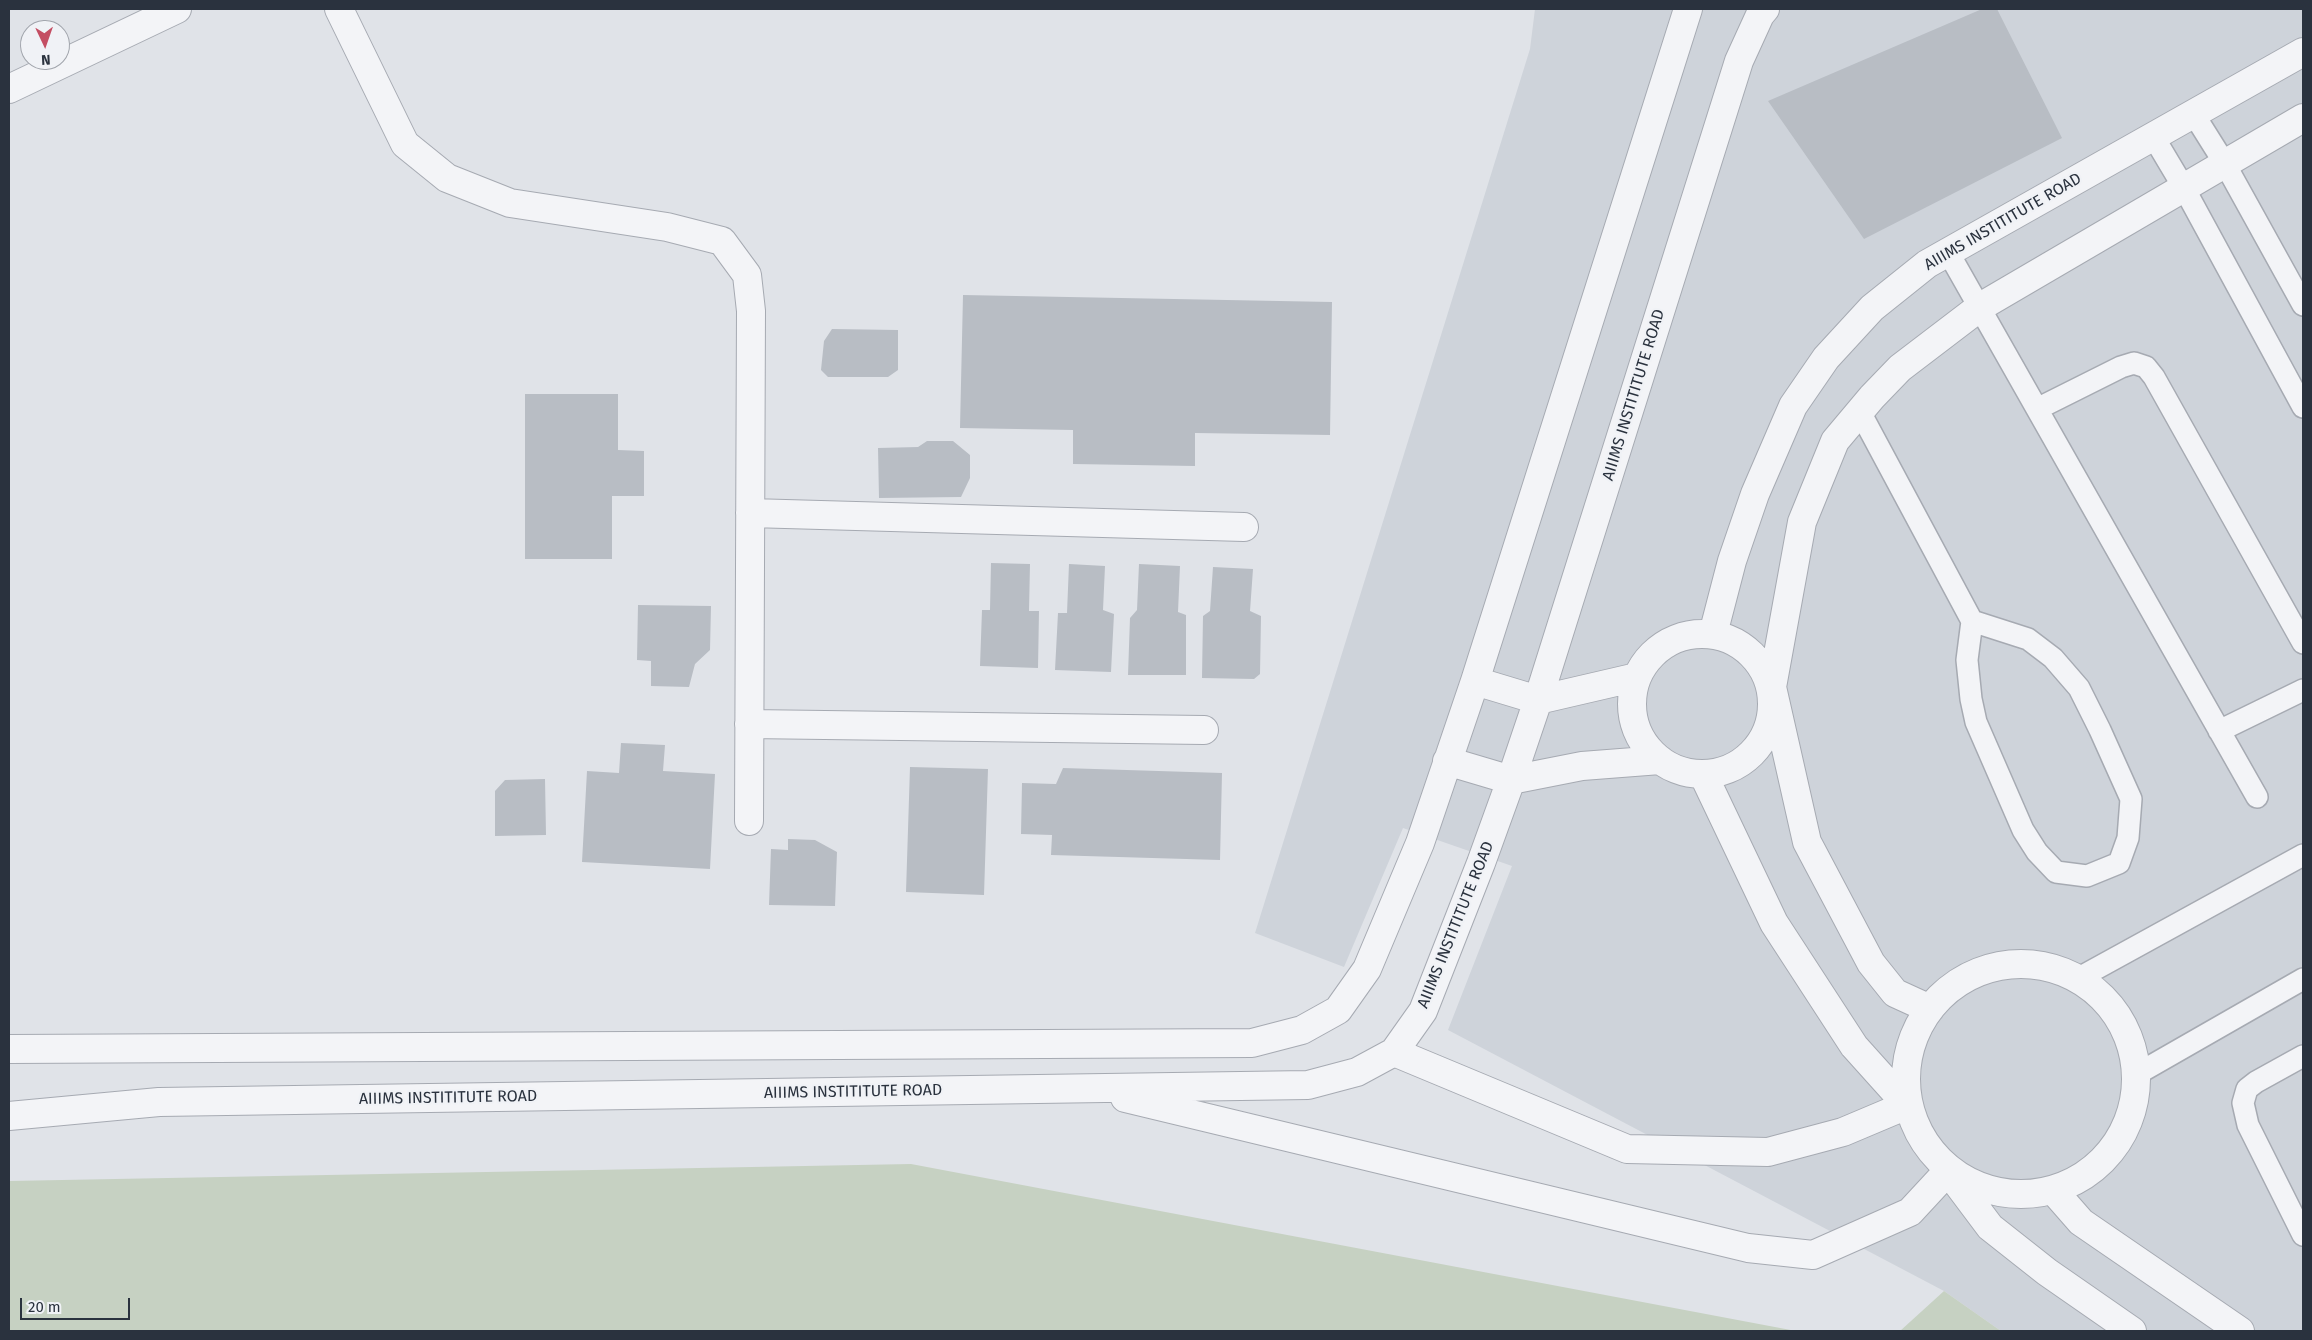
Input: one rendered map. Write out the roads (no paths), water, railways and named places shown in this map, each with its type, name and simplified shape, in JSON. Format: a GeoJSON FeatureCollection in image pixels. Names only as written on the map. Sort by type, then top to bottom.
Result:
{"type":"FeatureCollection","features":[{"type":"Feature","properties":{"kind":"street"},"geometry":{"type":"LineString","coordinates":[[9,89],[176,9]]}},
{"type":"Feature","properties":{"kind":"street"},"geometry":{"type":"LineString","coordinates":[[339,9],[405,144],[447,178],[510,203],[667,227],[722,241],[747,275],[751,311],[749,821]]}},
{"type":"Feature","properties":{"kind":"street"},"geometry":{"type":"LineString","coordinates":[[9,1049],[1252,1044],[1302,1030],[1338,1010],[1367,969],[1420,843],[1474,681],[1688,9]]}},
{"type":"Feature","properties":{"kind":"street","name":"AIIIMS INSTITITUTE ROAD"},"geometry":{"type":"LineString","coordinates":[[9,1116],[159,1102],[1308,1085],[1357,1072],[1394,1052],[1423,1011],[1481,863],[1511,780],[1538,700],[1739,61],[1757,11]]}},
{"type":"Feature","properties":{"kind":"street","name":"AIIIMS INSTITITUTE ROAD"},"geometry":{"type":"LineString","coordinates":[[1713,634],[1732,561],[1755,494],[1793,406],[1826,358],[1872,308],[1927,264],[2303,52]]}},
{"type":"Feature","properties":{"kind":"street"},"geometry":{"type":"LineString","coordinates":[[1930,1009],[1895,993],[1871,963],[1807,842],[1772,687],[1754,655],[1735,641],[1713,634],[1689,635],[1667,643],[1649,658],[1637,677],[1632,699],[1634,722],[1644,743],[1660,760],[1681,770],[1703,774],[1726,769],[1746,759],[1762,741],[1771,720],[1772,687],[1802,522],[1835,441],[1860,412],[1900,368],[1980,307],[2303,118]]}},
{"type":"Feature","properties":{"kind":"street"},"geometry":{"type":"LineString","coordinates":[[750,513],[1244,526]]}},
{"type":"Feature","properties":{"kind":"street"},"geometry":{"type":"LineString","coordinates":[[1474,681],[1538,700],[1637,677]]}},
{"type":"Feature","properties":{"kind":"street"},"geometry":{"type":"LineString","coordinates":[[749,724],[1204,730]]}},
{"type":"Feature","properties":{"kind":"street"},"geometry":{"type":"LineString","coordinates":[[1447,762],[1511,780],[1582,766],[1660,760]]}},
{"type":"Feature","properties":{"kind":"street"},"geometry":{"type":"LineString","coordinates":[[1703,774],[1774,924],[1854,1046],[1907,1105]]}},
{"type":"Feature","properties":{"kind":"street"},"geometry":{"type":"LineString","coordinates":[[1947,1169],[1978,1187],[2015,1195],[2053,1190],[2088,1174],[2116,1147],[2133,1112],[2137,1074],[2129,1036],[2109,1003],[2079,978],[2042,965],[2003,964],[1966,977],[1936,1000],[1915,1031],[1905,1067],[1907,1105],[1921,1139],[1947,1169],[1990,1227],[2047,1272],[2132,1331]]}},
{"type":"Feature","properties":{"kind":"street"},"geometry":{"type":"LineString","coordinates":[[1394,1052],[1627,1149],[1768,1152],[1843,1132],[1907,1105]]}},
{"type":"Feature","properties":{"kind":"street"},"geometry":{"type":"LineString","coordinates":[[1085,1088],[1748,1248],[1813,1255],[1910,1212],[1947,1169]]}},
{"type":"Feature","properties":{"kind":"street"},"geometry":{"type":"LineString","coordinates":[[2053,1190],[2081,1222],[2240,1331]]}},
{"type":"Feature","properties":{"kind":"lane"},"geometry":{"type":"LineString","coordinates":[[2193,113],[2225,164],[2303,305]]}},
{"type":"Feature","properties":{"kind":"lane"},"geometry":{"type":"LineString","coordinates":[[2153,136],[2184,188],[2303,407]]}},
{"type":"Feature","properties":{"kind":"lane"},"geometry":{"type":"LineString","coordinates":[[1948,252],[2257,797]]}},
{"type":"Feature","properties":{"kind":"lane"},"geometry":{"type":"LineString","coordinates":[[2037,409],[2121,367],[2134,363],[2146,366],[2154,377],[2303,644]]}},
{"type":"Feature","properties":{"kind":"lane"},"geometry":{"type":"LineString","coordinates":[[1860,412],[1972,621],[1967,660],[1971,699],[1976,722],[2023,830],[2038,852],[2056,872],[2087,876],[2119,863],[2128,838],[2130,799],[2100,730],[2079,688],[2053,658],[2028,639],[1972,621]]}},
{"type":"Feature","properties":{"kind":"lane"},"geometry":{"type":"LineString","coordinates":[[2219,731],[2303,690]]}},
{"type":"Feature","properties":{"kind":"lane"},"geometry":{"type":"LineString","coordinates":[[2079,978],[2303,855]]}},
{"type":"Feature","properties":{"kind":"lane"},"geometry":{"type":"LineString","coordinates":[[2137,1074],[2303,979]]}},
{"type":"Feature","properties":{"kind":"lane"},"geometry":{"type":"LineString","coordinates":[[2303,1056],[2256,1082],[2248,1089],[2244,1103],[2248,1125],[2303,1235]]}}]}
